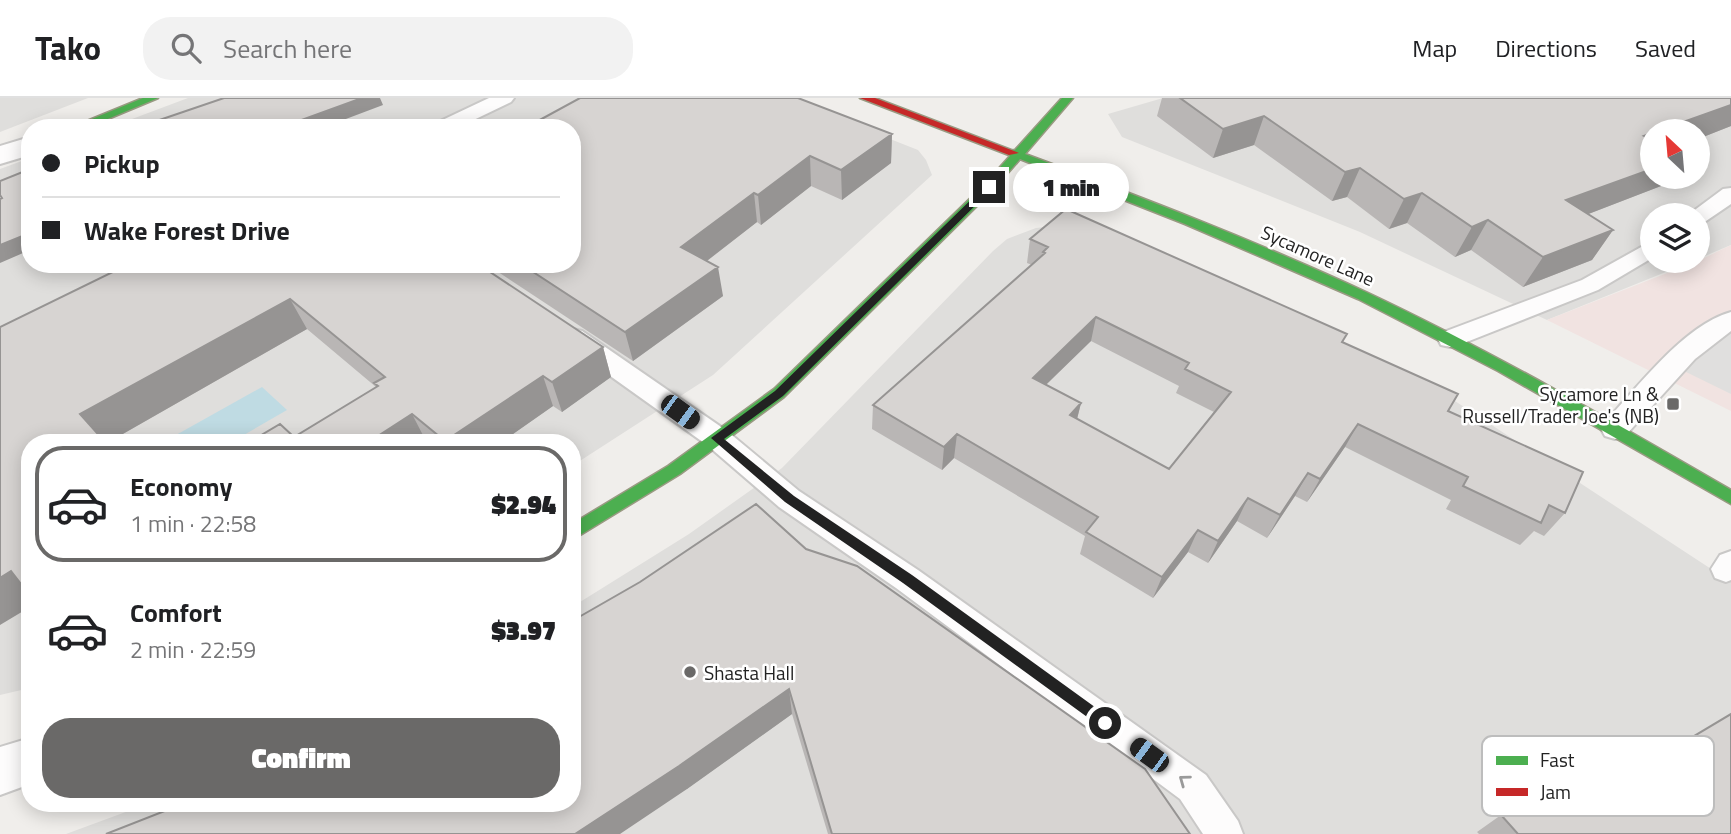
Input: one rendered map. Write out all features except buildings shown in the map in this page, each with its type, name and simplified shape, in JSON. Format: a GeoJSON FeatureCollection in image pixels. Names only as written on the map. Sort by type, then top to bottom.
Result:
{"type":"FeatureCollection","features":[{"type":"Feature","properties":{"kind":"street"},"geometry":{"type":"LineString","coordinates":[[98,119],[153,98]]}},
{"type":"Feature","properties":{"kind":"street","name":"Sycamore Lane"},"geometry":{"type":"LineString","coordinates":[[866,98],[1172,214],[1299,268],[1450,339],[1615,429],[1731,498]]}},
{"type":"Feature","properties":{"kind":"street"},"geometry":{"type":"LineString","coordinates":[[581,527],[674,470],[779,393],[1020,155],[1068,98]]}},
{"type":"Feature","properties":{"kind":"street"},"geometry":{"type":"LineString","coordinates":[[0,156],[21,148]]}},
{"type":"Feature","properties":{"kind":"street"},"geometry":{"type":"LineString","coordinates":[[0,771],[21,764]]}},
{"type":"Feature","properties":{"kind":"lane"},"geometry":{"type":"LineString","coordinates":[[460,119],[504,98]]}},
{"type":"Feature","properties":{"kind":"lane"},"geometry":{"type":"LineString","coordinates":[[1710,208],[1731,194]]}},
{"type":"Feature","properties":{"kind":"lane"},"geometry":{"type":"LineString","coordinates":[[1450,339],[1590,285],[1640,255]]}},
{"type":"Feature","properties":{"kind":"lane"},"geometry":{"type":"LineString","coordinates":[[1615,429],[1717,326],[1731,320]]}},
{"type":"Feature","properties":{"kind":"lane"},"geometry":{"type":"LineString","coordinates":[[557,326],[717,438],[789,499],[907,579],[1194,787],[1225,834]]}},
{"type":"Feature","properties":{"kind":"shaded area"},"geometry":{"type":"Polygon","coordinates":[[[0,98],[88,98],[34,119],[21,119],[21,124],[0,132],[0,98]]]}},
{"type":"Feature","properties":{"kind":"shaded area"},"geometry":{"type":"Polygon","coordinates":[[[188,98],[786,98],[918,150],[932,175],[713,375],[581,460],[581,434],[21,434],[21,690],[0,695],[0,169],[21,161],[21,273],[581,273],[581,119],[132,119],[188,98]]]}},
{"type":"Feature","properties":{"kind":"shaded area"},"geometry":{"type":"Polygon","coordinates":[[[1163,98],[1731,98],[1731,245],[1710,254],[1710,203],[1640,203],[1640,273],[1663,273],[1547,320],[1360,232],[1122,137],[1108,114],[1163,98]]]}},
{"type":"Feature","properties":{"kind":"shaded area"},"geometry":{"type":"Polygon","coordinates":[[[1071,224],[1364,352],[1432,386],[1731,582],[1731,834],[66,834],[126,812],[581,812],[581,601],[689,534],[782,468],[993,251],[1007,239],[1036,228],[1071,224]]]}},
{"type":"Feature","properties":{"kind":"shaded area"},"geometry":{"type":"Polygon","coordinates":[[[1731,245],[1731,411],[1547,320],[1667,273],[1710,273],[1710,255],[1731,245]]]}},
{"type":"Feature","properties":{"kind":"shaded area"},"geometry":{"type":"Polygon","coordinates":[[[1731,319],[1731,394],[1684,371],[1731,319]]]}},
{"type":"Feature","properties":{"kind":"water"},"geometry":{"type":"Polygon","coordinates":[[[262,387],[287,410],[246,434],[178,434],[262,387]]]}},
{"type":"Feature","properties":{"kind":"traffic: fast"},"geometry":{"type":"LineString","coordinates":[[98,119],[153,98]]}},
{"type":"Feature","properties":{"kind":"traffic: fast"},"geometry":{"type":"LineString","coordinates":[[581,527],[674,470],[779,393],[989,187],[1068,98]]}},
{"type":"Feature","properties":{"kind":"traffic: fast"},"geometry":{"type":"LineString","coordinates":[[1013,153],[1190,221],[1363,296],[1503,368],[1731,498]]}},
{"type":"Feature","properties":{"kind":"traffic: jam"},"geometry":{"type":"LineString","coordinates":[[865,98],[1013,153]]}},
{"type":"Feature","properties":{"kind":"place","name":"Sycamore Ln & Russell/Trader Joe's (NB)"},"geometry":{"type":"Point","coordinates":[1673,404]}},
{"type":"Feature","properties":{"kind":"place","name":"Shasta Hall"},"geometry":{"type":"Point","coordinates":[690,672]}},
{"type":"Feature","properties":{"kind":"route"},"geometry":{"type":"LineString","coordinates":[[989,187],[779,393],[717,438],[789,499],[907,579],[1105,723]]}}]}
